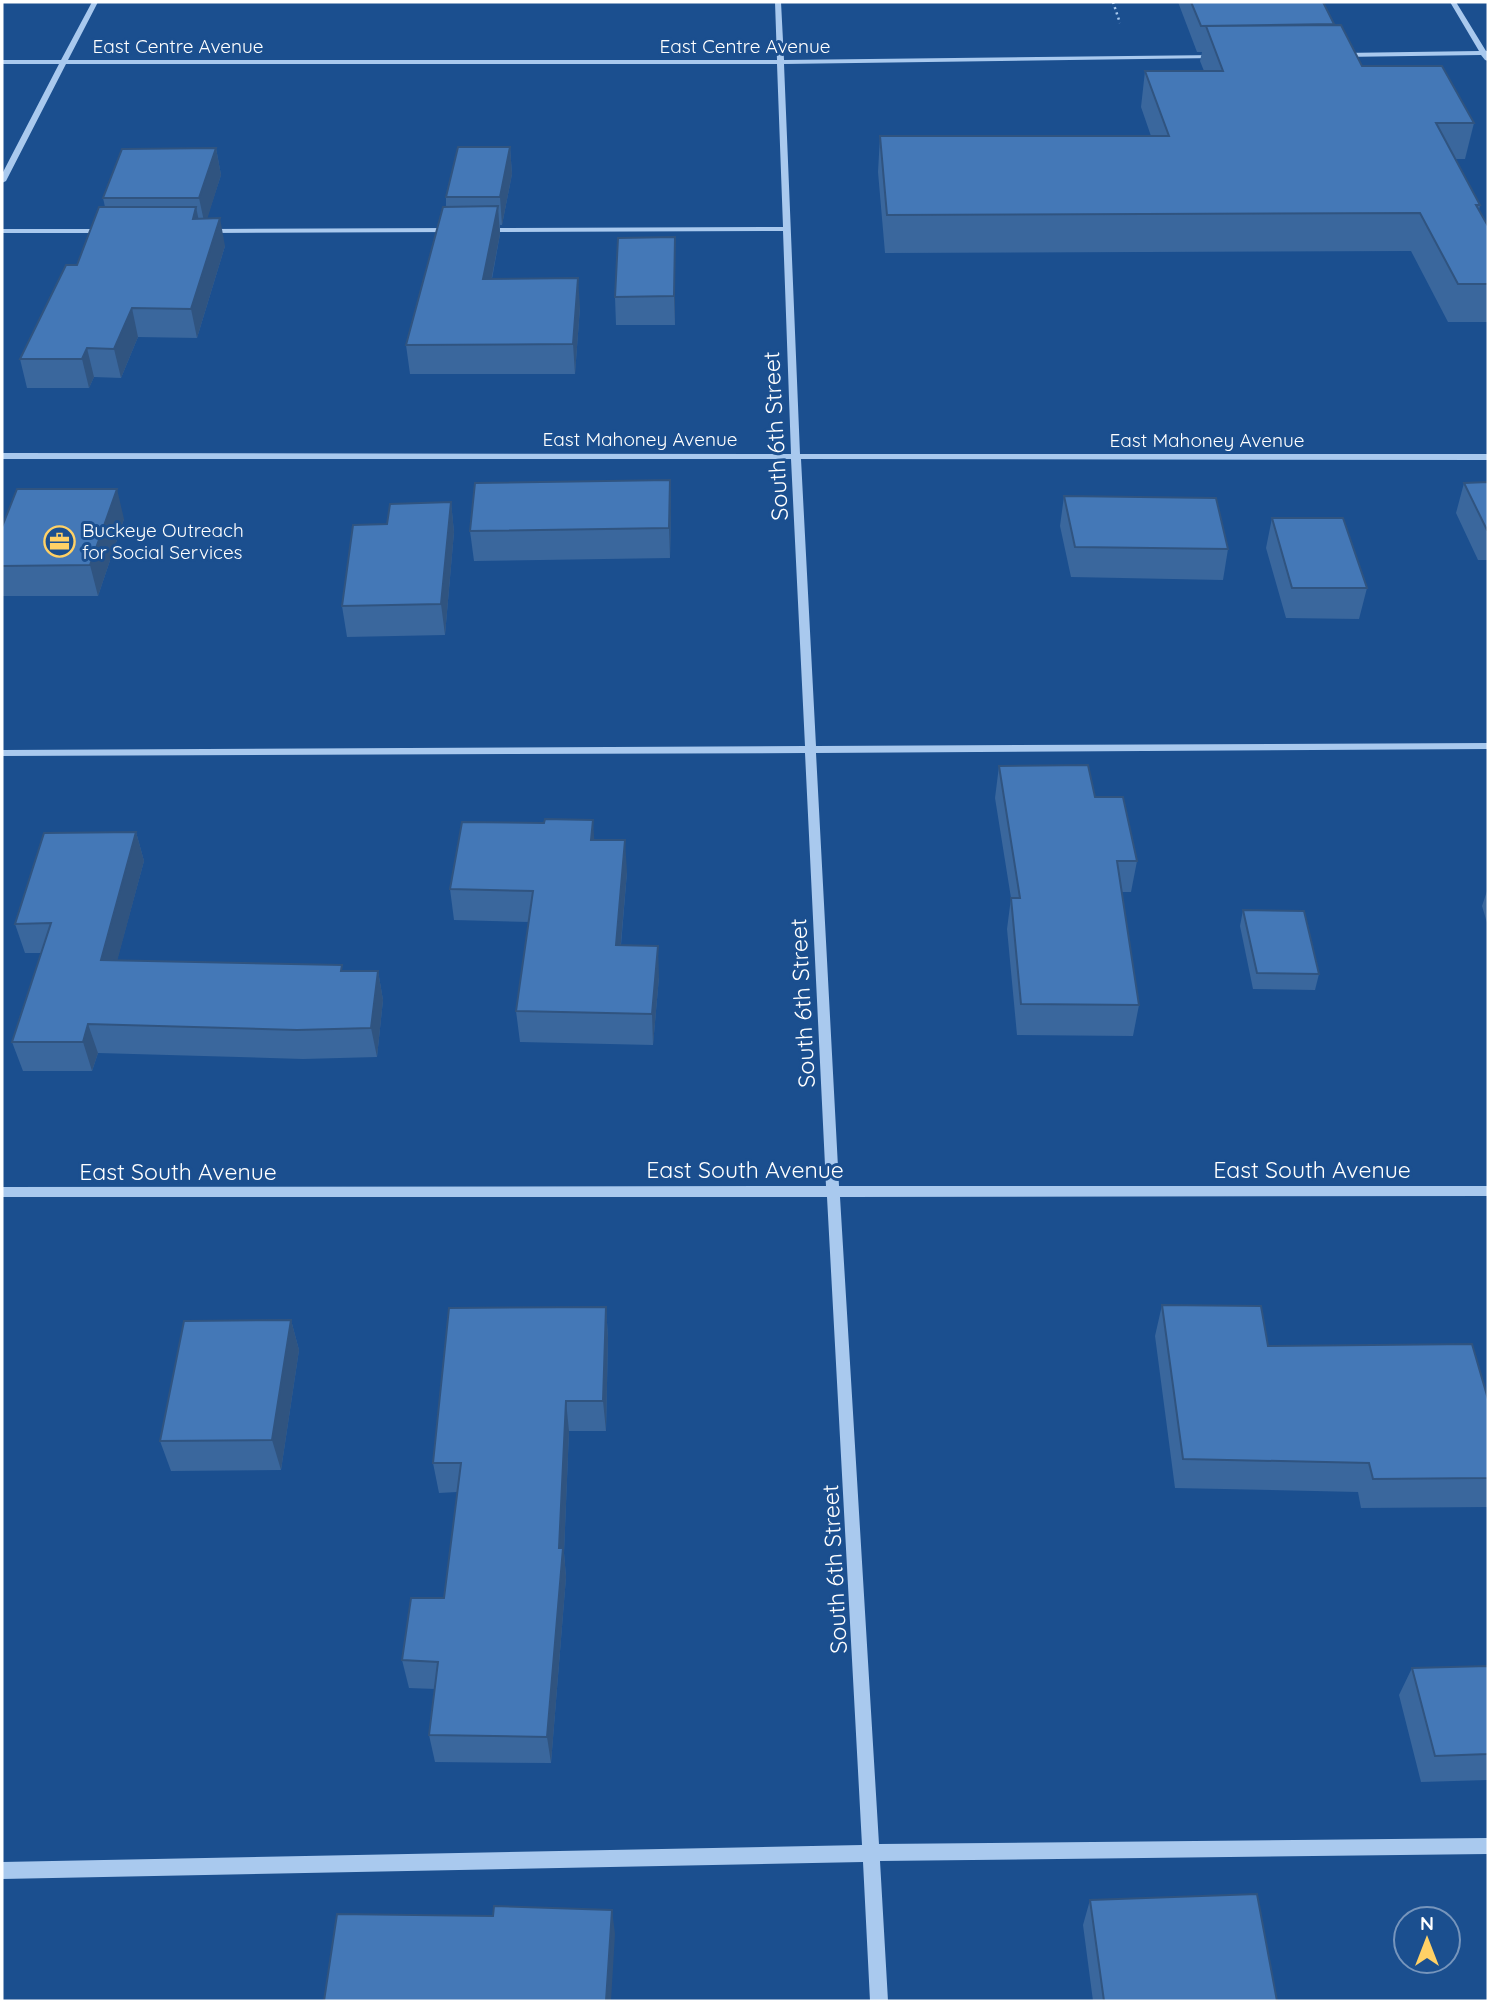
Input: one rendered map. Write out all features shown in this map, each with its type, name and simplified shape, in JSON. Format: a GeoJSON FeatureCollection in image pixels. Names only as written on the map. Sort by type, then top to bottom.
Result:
{"type":"FeatureCollection","features":[{"type":"Feature","properties":{"kind":"street"},"geometry":{"type":"LineString","coordinates":[[2,181],[95,2]]}},
{"type":"Feature","properties":{"kind":"street","name":"South 6th Street"},"geometry":{"type":"LineString","coordinates":[[778,2],[796,457],[833,1190],[879,2001]]}},
{"type":"Feature","properties":{"kind":"street"},"geometry":{"type":"LineString","coordinates":[[1453,2],[1486,53],[1488,61]]}},
{"type":"Feature","properties":{"kind":"street"},"geometry":{"type":"LineString","coordinates":[[1335,55],[1486,53]]}},
{"type":"Feature","properties":{"kind":"street","name":"East Centre Avenue"},"geometry":{"type":"LineString","coordinates":[[2,62],[781,62],[1226,56]]}},
{"type":"Feature","properties":{"kind":"street"},"geometry":{"type":"LineString","coordinates":[[194,231],[786,229]]}},
{"type":"Feature","properties":{"kind":"street"},"geometry":{"type":"LineString","coordinates":[[2,231],[112,231]]}},
{"type":"Feature","properties":{"kind":"street","name":"East Mahoney Avenue"},"geometry":{"type":"LineString","coordinates":[[2,456],[1488,457]]}},
{"type":"Feature","properties":{"kind":"street"},"geometry":{"type":"LineString","coordinates":[[2,753],[811,747],[1488,746]]}},
{"type":"Feature","properties":{"kind":"street","name":"East South Avenue"},"geometry":{"type":"LineString","coordinates":[[2,1192],[1488,1191]]}},
{"type":"Feature","properties":{"kind":"street"},"geometry":{"type":"LineString","coordinates":[[2,1871],[872,1853],[1488,1846]]}},
{"type":"Feature","properties":{"kind":"building"},"geometry":{"type":"Polygon","coordinates":[[[1191,2],[1323,2],[1334,24],[1201,26],[1191,2]]]}},
{"type":"Feature","properties":{"kind":"building"},"geometry":{"type":"Polygon","coordinates":[[[1341,25],[1362,66],[1442,66],[1474,123],[1436,123],[1480,205],[1476,205],[1488,226],[1488,284],[1458,284],[1420,213],[887,215],[880,136],[1169,136],[1145,71],[1223,71],[1206,26],[1341,25]]]}},
{"type":"Feature","properties":{"kind":"building"},"geometry":{"type":"Polygon","coordinates":[[[458,147],[510,147],[500,197],[446,197],[458,147]]]}},
{"type":"Feature","properties":{"kind":"building"},"geometry":{"type":"Polygon","coordinates":[[[216,148],[199,198],[103,198],[122,149],[216,148]]]}},
{"type":"Feature","properties":{"kind":"building"},"geometry":{"type":"Polygon","coordinates":[[[498,206],[483,279],[578,278],[573,344],[406,345],[443,207],[498,206]]]}},
{"type":"Feature","properties":{"kind":"building"},"geometry":{"type":"Polygon","coordinates":[[[99,207],[196,207],[193,219],[220,218],[191,309],[132,308],[114,349],[87,348],[82,359],[20,359],[66,265],[77,265],[99,207]]]}},
{"type":"Feature","properties":{"kind":"building"},"geometry":{"type":"Polygon","coordinates":[[[675,237],[674,296],[615,297],[618,238],[675,237]]]}},
{"type":"Feature","properties":{"kind":"building"},"geometry":{"type":"Polygon","coordinates":[[[670,480],[669,528],[470,531],[475,483],[670,480]]]}},
{"type":"Feature","properties":{"kind":"building"},"geometry":{"type":"Polygon","coordinates":[[[1488,482],[1488,530],[1487,530],[1464,483],[1488,482]]]}},
{"type":"Feature","properties":{"kind":"building"},"geometry":{"type":"Polygon","coordinates":[[[17,489],[117,489],[90,565],[2,566],[2,527],[17,489]]]}},
{"type":"Feature","properties":{"kind":"building"},"geometry":{"type":"Polygon","coordinates":[[[1064,496],[1216,498],[1228,549],[1075,547],[1064,496]]]}},
{"type":"Feature","properties":{"kind":"building"},"geometry":{"type":"Polygon","coordinates":[[[451,502],[441,604],[342,606],[353,525],[387,524],[390,504],[451,502]]]}},
{"type":"Feature","properties":{"kind":"building"},"geometry":{"type":"Polygon","coordinates":[[[1272,518],[1343,518],[1367,588],[1292,588],[1272,518]]]}},
{"type":"Feature","properties":{"kind":"building"},"geometry":{"type":"Polygon","coordinates":[[[1088,765],[1095,797],[1123,797],[1137,861],[1117,861],[1139,1005],[1021,1004],[1011,898],[1020,898],[999,766],[1088,765]]]}},
{"type":"Feature","properties":{"kind":"building"},"geometry":{"type":"Polygon","coordinates":[[[545,819],[593,820],[591,840],[625,840],[616,945],[658,946],[652,1014],[516,1011],[533,891],[450,889],[462,822],[544,823],[545,819]]]}},
{"type":"Feature","properties":{"kind":"building"},"geometry":{"type":"Polygon","coordinates":[[[136,832],[101,960],[342,965],[341,971],[378,971],[371,1028],[297,1030],[88,1024],[83,1042],[12,1042],[51,923],[15,924],[44,833],[136,832]]]}},
{"type":"Feature","properties":{"kind":"building"},"geometry":{"type":"Polygon","coordinates":[[[1243,910],[1304,911],[1319,974],[1257,973],[1243,910]]]}},
{"type":"Feature","properties":{"kind":"building"},"geometry":{"type":"Polygon","coordinates":[[[1162,1305],[1261,1306],[1268,1346],[1472,1344],[1488,1399],[1488,1478],[1373,1479],[1369,1463],[1183,1459],[1162,1305]]]}},
{"type":"Feature","properties":{"kind":"building"},"geometry":{"type":"Polygon","coordinates":[[[606,1307],[603,1401],[566,1401],[559,1548],[563,1548],[547,1737],[429,1735],[438,1662],[402,1660],[411,1598],[444,1598],[461,1463],[433,1463],[449,1308],[606,1307]]]}},
{"type":"Feature","properties":{"kind":"building"},"geometry":{"type":"Polygon","coordinates":[[[291,1320],[272,1440],[160,1441],[184,1321],[291,1320]]]}},
{"type":"Feature","properties":{"kind":"building"},"geometry":{"type":"Polygon","coordinates":[[[1488,1666],[1488,1754],[1435,1756],[1412,1668],[1488,1666]]]}},
{"type":"Feature","properties":{"kind":"building"},"geometry":{"type":"Polygon","coordinates":[[[1257,1894],[1277,2001],[1104,2001],[1090,1900],[1257,1894]]]}},
{"type":"Feature","properties":{"kind":"building"},"geometry":{"type":"Polygon","coordinates":[[[494,1906],[612,1910],[606,2001],[324,2001],[337,1914],[493,1916],[494,1906]]]}},
{"type":"Feature","properties":{"kind":"place","name":"Buckeye Outreach for Social Services"},"geometry":{"type":"Point","coordinates":[59,541]}}]}
